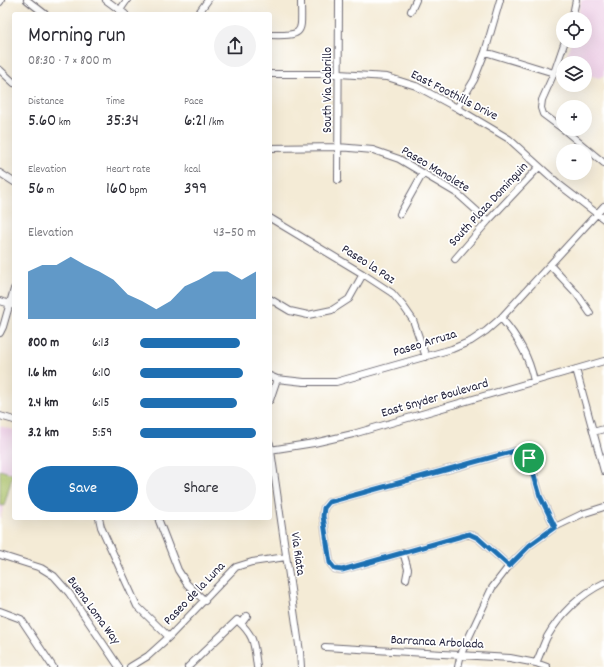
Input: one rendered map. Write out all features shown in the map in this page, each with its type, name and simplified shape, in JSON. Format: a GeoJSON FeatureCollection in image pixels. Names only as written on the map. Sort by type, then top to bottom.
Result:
{"type":"FeatureCollection","features":[{"type":"Feature","properties":{"kind":"street"},"geometry":{"type":"LineString","coordinates":[[27,0],[42,12]]}},
{"type":"Feature","properties":{"kind":"street"},"geometry":{"type":"LineString","coordinates":[[106,0],[122,12],[127,0]]}},
{"type":"Feature","properties":{"kind":"street"},"geometry":{"type":"LineString","coordinates":[[200,12],[208,0]]}},
{"type":"Feature","properties":{"kind":"street"},"geometry":{"type":"LineString","coordinates":[[272,35],[291,36],[298,33],[301,27],[301,0]]}},
{"type":"Feature","properties":{"kind":"street","name":"South Via Cabrillo"},"geometry":{"type":"LineString","coordinates":[[338,180],[339,0]]}},
{"type":"Feature","properties":{"kind":"street"},"geometry":{"type":"LineString","coordinates":[[411,11],[416,0]]}},
{"type":"Feature","properties":{"kind":"street"},"geometry":{"type":"LineString","coordinates":[[457,108],[474,80],[485,52],[500,0]]}},
{"type":"Feature","properties":{"kind":"street"},"geometry":{"type":"LineString","coordinates":[[573,12],[576,0]]}},
{"type":"Feature","properties":{"kind":"street"},"geometry":{"type":"LineString","coordinates":[[556,124],[543,114],[541,108],[542,100],[554,74],[563,48]]}},
{"type":"Feature","properties":{"kind":"street"},"geometry":{"type":"LineString","coordinates":[[485,52],[554,74]]}},
{"type":"Feature","properties":{"kind":"street"},"geometry":{"type":"LineString","coordinates":[[0,70],[12,81]]}},
{"type":"Feature","properties":{"kind":"street","name":"East Foothills Drive"},"geometry":{"type":"LineString","coordinates":[[272,74],[339,74],[387,77],[416,86],[510,139],[561,186],[604,219]]}},
{"type":"Feature","properties":{"kind":"street"},"geometry":{"type":"LineString","coordinates":[[571,136],[604,163]]}},
{"type":"Feature","properties":{"kind":"street","name":"Paseo Manolete"},"geometry":{"type":"LineString","coordinates":[[272,148],[338,148],[373,150],[399,159],[458,194],[488,221]]}},
{"type":"Feature","properties":{"kind":"street","name":"South Plaza Dominguin"},"geometry":{"type":"LineString","coordinates":[[455,259],[488,221],[539,167]]}},
{"type":"Feature","properties":{"kind":"street"},"geometry":{"type":"LineString","coordinates":[[0,173],[12,181]]}},
{"type":"Feature","properties":{"kind":"street"},"geometry":{"type":"LineString","coordinates":[[400,214],[423,173]]}},
{"type":"Feature","properties":{"kind":"street","name":"Paseo Arruza"},"geometry":{"type":"LineString","coordinates":[[272,377],[277,379],[304,382],[336,382],[426,357],[471,341],[501,318],[604,206]]}},
{"type":"Feature","properties":{"kind":"street","name":"Paseo la Paz"},"geometry":{"type":"LineString","coordinates":[[272,219],[392,293],[413,320],[426,357]]}},
{"type":"Feature","properties":{"kind":"street"},"geometry":{"type":"LineString","coordinates":[[550,266],[577,294],[590,313]]}},
{"type":"Feature","properties":{"kind":"street"},"geometry":{"type":"LineString","coordinates":[[272,300],[290,311],[308,315],[332,310],[349,299],[363,274]]}},
{"type":"Feature","properties":{"kind":"street"},"geometry":{"type":"LineString","coordinates":[[0,301],[12,304],[4,327],[0,333]]}},
{"type":"Feature","properties":{"kind":"street"},"geometry":{"type":"LineString","coordinates":[[501,318],[514,332],[523,348],[532,371],[534,381]]}},
{"type":"Feature","properties":{"kind":"street","name":"East Snyder Boulevard"},"geometry":{"type":"LineString","coordinates":[[272,448],[314,443],[353,434],[604,361]]}},
{"type":"Feature","properties":{"kind":"street"},"geometry":{"type":"LineString","coordinates":[[576,370],[604,471]]}},
{"type":"Feature","properties":{"kind":"street"},"geometry":{"type":"LineString","coordinates":[[272,394],[277,379]]}},
{"type":"Feature","properties":{"kind":"street"},"geometry":{"type":"LineString","coordinates":[[0,416],[12,419]]}},
{"type":"Feature","properties":{"kind":"street"},"geometry":{"type":"LineString","coordinates":[[593,432],[604,429]]}},
{"type":"Feature","properties":{"kind":"street"},"geometry":{"type":"LineString","coordinates":[[509,566],[478,538],[469,534],[342,570],[335,569],[330,563],[323,516],[324,508],[329,502],[515,451],[525,451],[529,458],[540,496],[555,527]]}},
{"type":"Feature","properties":{"kind":"street","name":"Via Riata"},"geometry":{"type":"LineString","coordinates":[[272,462],[301,667]]}},
{"type":"Feature","properties":{"kind":"street"},"geometry":{"type":"LineString","coordinates":[[458,667],[461,654],[492,588],[509,566],[530,545],[555,527],[582,514],[604,508]]}},
{"type":"Feature","properties":{"kind":"street"},"geometry":{"type":"LineString","coordinates":[[99,520],[101,527],[136,606],[168,637]]}},
{"type":"Feature","properties":{"kind":"street"},"geometry":{"type":"LineString","coordinates":[[159,521],[178,570],[187,584],[205,601]]}},
{"type":"Feature","properties":{"kind":"street"},"geometry":{"type":"LineString","coordinates":[[403,552],[408,569],[406,579]]}},
{"type":"Feature","properties":{"kind":"street","name":"Buena Loma Way"},"geometry":{"type":"LineString","coordinates":[[0,555],[41,568],[54,576],[70,593],[119,667]]}},
{"type":"Feature","properties":{"kind":"street","name":"Paseo de la Luna"},"geometry":{"type":"LineString","coordinates":[[130,667],[148,656],[205,601],[236,567],[252,562],[286,558]]}},
{"type":"Feature","properties":{"kind":"street"},"geometry":{"type":"LineString","coordinates":[[536,663],[548,636],[560,618],[579,598],[604,583]]}},
{"type":"Feature","properties":{"kind":"street"},"geometry":{"type":"LineString","coordinates":[[0,611],[21,619],[53,667]]}},
{"type":"Feature","properties":{"kind":"street"},"geometry":{"type":"LineString","coordinates":[[241,624],[247,616]]}},
{"type":"Feature","properties":{"kind":"street"},"geometry":{"type":"LineString","coordinates":[[188,667],[237,620],[248,630],[253,639],[255,646],[256,667]]}},
{"type":"Feature","properties":{"kind":"street","name":"Barranca Arbolada"},"geometry":{"type":"LineString","coordinates":[[325,647],[510,658],[536,663],[547,667]]}},
{"type":"Feature","properties":{"kind":"shaded area"},"geometry":{"type":"Polygon","coordinates":[[[581,0],[604,0],[604,75],[599,78],[592,76],[592,56],[567,56],[569,48],[592,48],[592,12],[578,12],[581,0]]]}},
{"type":"Feature","properties":{"kind":"shaded area"},"geometry":{"type":"Polygon","coordinates":[[[0,426],[12,429],[12,478],[0,519],[0,426]]]}},
{"type":"Feature","properties":{"kind":"green space"},"geometry":{"type":"Polygon","coordinates":[[[0,470],[12,474],[12,478],[4,506],[0,505],[0,470]]]}},
{"type":"Feature","properties":{"kind":"route"},"geometry":{"type":"LineString","coordinates":[[515,451],[525,451],[529,458],[540,496],[555,527],[530,545],[509,566],[478,538],[469,534],[342,570],[335,569],[330,563],[323,516],[324,508],[329,502],[515,451]]}}]}
